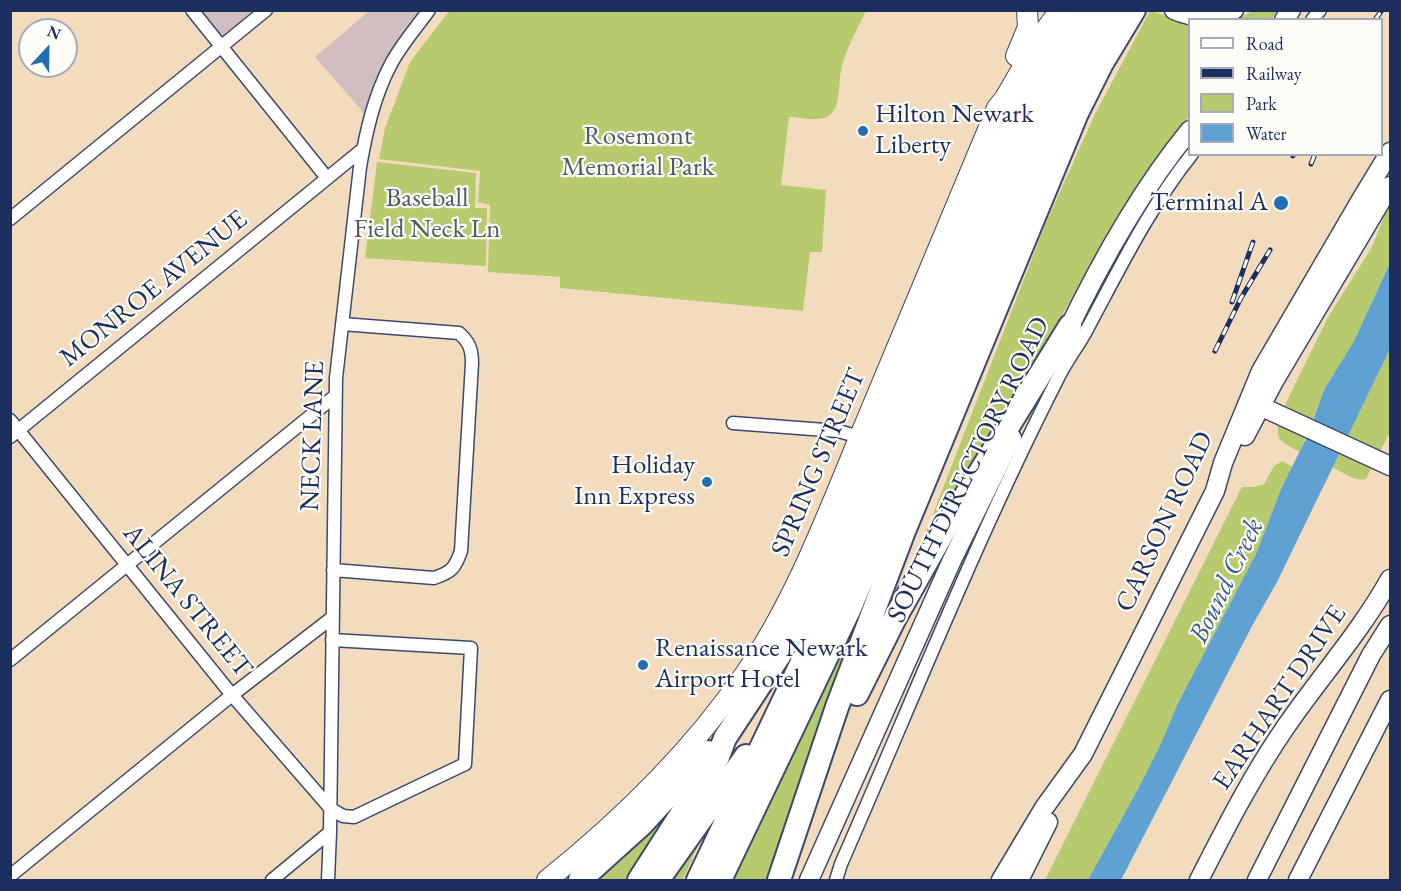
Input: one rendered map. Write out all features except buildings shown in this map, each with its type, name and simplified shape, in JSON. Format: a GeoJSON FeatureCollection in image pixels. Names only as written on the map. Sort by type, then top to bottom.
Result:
{"type":"FeatureCollection","features":[{"type":"Feature","properties":{"kind":"highway"},"geometry":{"type":"LineString","coordinates":[[639,880],[718,757],[725,738],[779,656],[817,585],[990,172],[1035,80],[1075,10]]}},
{"type":"Feature","properties":{"kind":"highway"},"geometry":{"type":"LineString","coordinates":[[698,880],[802,665],[852,552],[1013,165],[1053,80],[1094,10]]}},
{"type":"Feature","properties":{"kind":"highway"},"geometry":{"type":"LineString","coordinates":[[720,880],[850,608],[1056,114],[1085,56],[1112,10]]}},
{"type":"Feature","properties":{"kind":"highway"},"geometry":{"type":"LineString","coordinates":[[779,880],[837,707],[903,531],[1045,187],[1089,88],[1134,10]]}},
{"type":"Feature","properties":{"kind":"highway"},"geometry":{"type":"LineString","coordinates":[[814,778],[846,719],[863,679],[895,618],[945,529],[1076,331]]}},
{"type":"Feature","properties":{"kind":"highway"},"geometry":{"type":"LineString","coordinates":[[658,880],[739,765],[802,665]]}},
{"type":"Feature","properties":{"kind":"highway"},"geometry":{"type":"LineString","coordinates":[[580,880],[628,837],[681,783],[708,751],[725,738]]}},
{"type":"Feature","properties":{"kind":"main road"},"geometry":{"type":"LineString","coordinates":[[997,108],[1000,94],[1028,27],[1027,10]]}},
{"type":"Feature","properties":{"kind":"main road","name":"SPRING STREET"},"geometry":{"type":"LineString","coordinates":[[547,880],[597,840],[652,788],[701,733],[735,689],[766,642],[801,576],[997,108],[1041,36],[1060,10]]}},
{"type":"Feature","properties":{"kind":"street"},"geometry":{"type":"LineString","coordinates":[[192,10],[327,178]]}},
{"type":"Feature","properties":{"kind":"street"},"geometry":{"type":"LineString","coordinates":[[10,219],[266,10]]}},
{"type":"Feature","properties":{"kind":"street","name":"NECK LANE"},"geometry":{"type":"LineString","coordinates":[[328,880],[331,809],[335,396],[342,324],[363,149],[377,99],[392,62],[429,10]]}},
{"type":"Feature","properties":{"kind":"street"},"geometry":{"type":"LineString","coordinates":[[1174,10],[1202,17],[1217,16],[1234,10]]}},
{"type":"Feature","properties":{"kind":"street","name":"SOUTH DIRECTORY ROAD"},"geometry":{"type":"LineString","coordinates":[[809,880],[964,533],[1076,331],[1132,213],[1162,166],[1188,133]]}},
{"type":"Feature","properties":{"kind":"street","name":"MONROE AVENUE"},"geometry":{"type":"LineString","coordinates":[[13,429],[363,149]]}},
{"type":"Feature","properties":{"kind":"street","name":"CARSON ROAD"},"geometry":{"type":"LineString","coordinates":[[1001,880],[1044,808],[1083,754],[1215,491],[1223,463],[1261,371],[1390,152]]}},
{"type":"Feature","properties":{"kind":"street"},"geometry":{"type":"LineString","coordinates":[[836,880],[996,505],[1058,378],[1076,331],[1146,220],[1191,156]]}},
{"type":"Feature","properties":{"kind":"street"},"geometry":{"type":"LineString","coordinates":[[1215,491],[1268,409],[1390,186]]}},
{"type":"Feature","properties":{"kind":"street"},"geometry":{"type":"LineString","coordinates":[[333,570],[434,578],[446,574],[456,566],[461,551],[472,363],[472,350],[466,339],[459,333],[342,324]]}},
{"type":"Feature","properties":{"kind":"street"},"geometry":{"type":"LineString","coordinates":[[10,660],[335,396]]}},
{"type":"Feature","properties":{"kind":"street"},"geometry":{"type":"LineString","coordinates":[[1268,409],[1390,466]]}},
{"type":"Feature","properties":{"kind":"street"},"geometry":{"type":"LineString","coordinates":[[733,423],[838,431],[860,437]]}},
{"type":"Feature","properties":{"kind":"street","name":"ALINA STREET"},"geometry":{"type":"LineString","coordinates":[[13,429],[127,565],[231,695],[331,809]]}},
{"type":"Feature","properties":{"kind":"street","name":"EARHART DRIVE"},"geometry":{"type":"LineString","coordinates":[[1199,880],[1261,766],[1294,716],[1371,612],[1390,579]]}},
{"type":"Feature","properties":{"kind":"street"},"geometry":{"type":"LineString","coordinates":[[10,876],[231,695],[333,617]]}},
{"type":"Feature","properties":{"kind":"street"},"geometry":{"type":"LineString","coordinates":[[1257,880],[1371,656],[1390,625]]}},
{"type":"Feature","properties":{"kind":"street"},"geometry":{"type":"LineString","coordinates":[[331,809],[342,816],[354,817],[465,764],[471,648],[332,640]]}},
{"type":"Feature","properties":{"kind":"street"},"geometry":{"type":"LineString","coordinates":[[1300,880],[1390,700]]}},
{"type":"Feature","properties":{"kind":"street"},"geometry":{"type":"LineString","coordinates":[[1300,880],[1390,705]]}},
{"type":"Feature","properties":{"kind":"street"},"geometry":{"type":"LineString","coordinates":[[1019,880],[1083,754]]}},
{"type":"Feature","properties":{"kind":"street"},"geometry":{"type":"LineString","coordinates":[[272,880],[330,832]]}},
{"type":"Feature","properties":{"kind":"shaded area"},"geometry":{"type":"Polygon","coordinates":[[[199,11],[265,11],[225,43],[199,11]]]}},
{"type":"Feature","properties":{"kind":"shaded area"},"geometry":{"type":"Polygon","coordinates":[[[369,11],[432,11],[375,91],[371,121],[315,57],[369,11]]]}},
{"type":"Feature","properties":{"kind":"green space","name":"Rosemont Memorial Park"},"geometry":{"type":"Polygon","coordinates":[[[450,10],[866,11],[845,56],[838,101],[834,111],[821,119],[789,117],[781,185],[826,190],[822,252],[810,252],[803,311],[560,288],[560,277],[488,272],[490,205],[478,202],[480,171],[379,159],[385,128],[410,62],[450,10]]]}},
{"type":"Feature","properties":{"kind":"green space"},"geometry":{"type":"Polygon","coordinates":[[[1150,11],[1188,22],[1188,117],[1108,235],[1016,395],[912,568],[1045,225],[1095,114],[1150,11]]]}},
{"type":"Feature","properties":{"kind":"green space"},"geometry":{"type":"Polygon","coordinates":[[[1253,11],[1278,11],[1272,18],[1238,18],[1253,11]]]}},
{"type":"Feature","properties":{"kind":"green space","name":"Baseball Field Neck Ln"},"geometry":{"type":"Polygon","coordinates":[[[377,162],[476,173],[475,208],[487,208],[486,266],[365,258],[377,162]]]}},
{"type":"Feature","properties":{"kind":"green space"},"geometry":{"type":"Polygon","coordinates":[[[1390,201],[1390,263],[1354,341],[1324,390],[1300,452],[1287,445],[1278,436],[1279,417],[1328,317],[1372,247],[1390,201]]]}},
{"type":"Feature","properties":{"kind":"green space"},"geometry":{"type":"Polygon","coordinates":[[[1390,349],[1390,432],[1366,479],[1362,480],[1332,467],[1390,349]]]}},
{"type":"Feature","properties":{"kind":"green space"},"geometry":{"type":"Polygon","coordinates":[[[1282,461],[1293,467],[1281,489],[1256,554],[1178,703],[1160,747],[1088,880],[1045,880],[1242,487],[1264,484],[1274,466],[1282,461]]]}},
{"type":"Feature","properties":{"kind":"green space"},"geometry":{"type":"Polygon","coordinates":[[[838,649],[845,652],[766,880],[726,880],[838,649]]]}},
{"type":"Feature","properties":{"kind":"green space"},"geometry":{"type":"Polygon","coordinates":[[[679,800],[629,880],[590,880],[679,800]]]}},
{"type":"Feature","properties":{"kind":"green space"},"geometry":{"type":"Polygon","coordinates":[[[708,822],[683,880],[665,880],[708,822]]]}},
{"type":"Feature","properties":{"kind":"water"},"geometry":{"type":"Polygon","coordinates":[[[1390,263],[1390,349],[1277,582],[1121,880],[1088,880],[1139,787],[1178,703],[1256,554],[1281,489],[1307,437],[1324,390],[1354,341],[1390,263]]]}},
{"type":"Feature","properties":{"kind":"railway"},"geometry":{"type":"LineString","coordinates":[[1376,18],[1382,10]]}},
{"type":"Feature","properties":{"kind":"railway"},"geometry":{"type":"LineString","coordinates":[[1311,164],[1314,156]]}},
{"type":"Feature","properties":{"kind":"railway"},"geometry":{"type":"LineString","coordinates":[[1232,302],[1253,242]]}},
{"type":"Feature","properties":{"kind":"railway"},"geometry":{"type":"LineString","coordinates":[[1215,351],[1241,298],[1270,250]]}},
{"type":"Feature","properties":{"kind":"place","name":"Hilton Newark Liberty"},"geometry":{"type":"Point","coordinates":[863,131]}},
{"type":"Feature","properties":{"kind":"place","name":"Terminal A"},"geometry":{"type":"Point","coordinates":[1281,203]}},
{"type":"Feature","properties":{"kind":"place","name":"Holiday Inn Express"},"geometry":{"type":"Point","coordinates":[707,482]}},
{"type":"Feature","properties":{"kind":"place","name":"Renaissance Newark Airport Hotel"},"geometry":{"type":"Point","coordinates":[643,665]}},
{"type":"Feature","properties":{"kind":"water label","name":"Bound Creek"},"geometry":{"type":"Point","coordinates":[1227,581]}}]}
